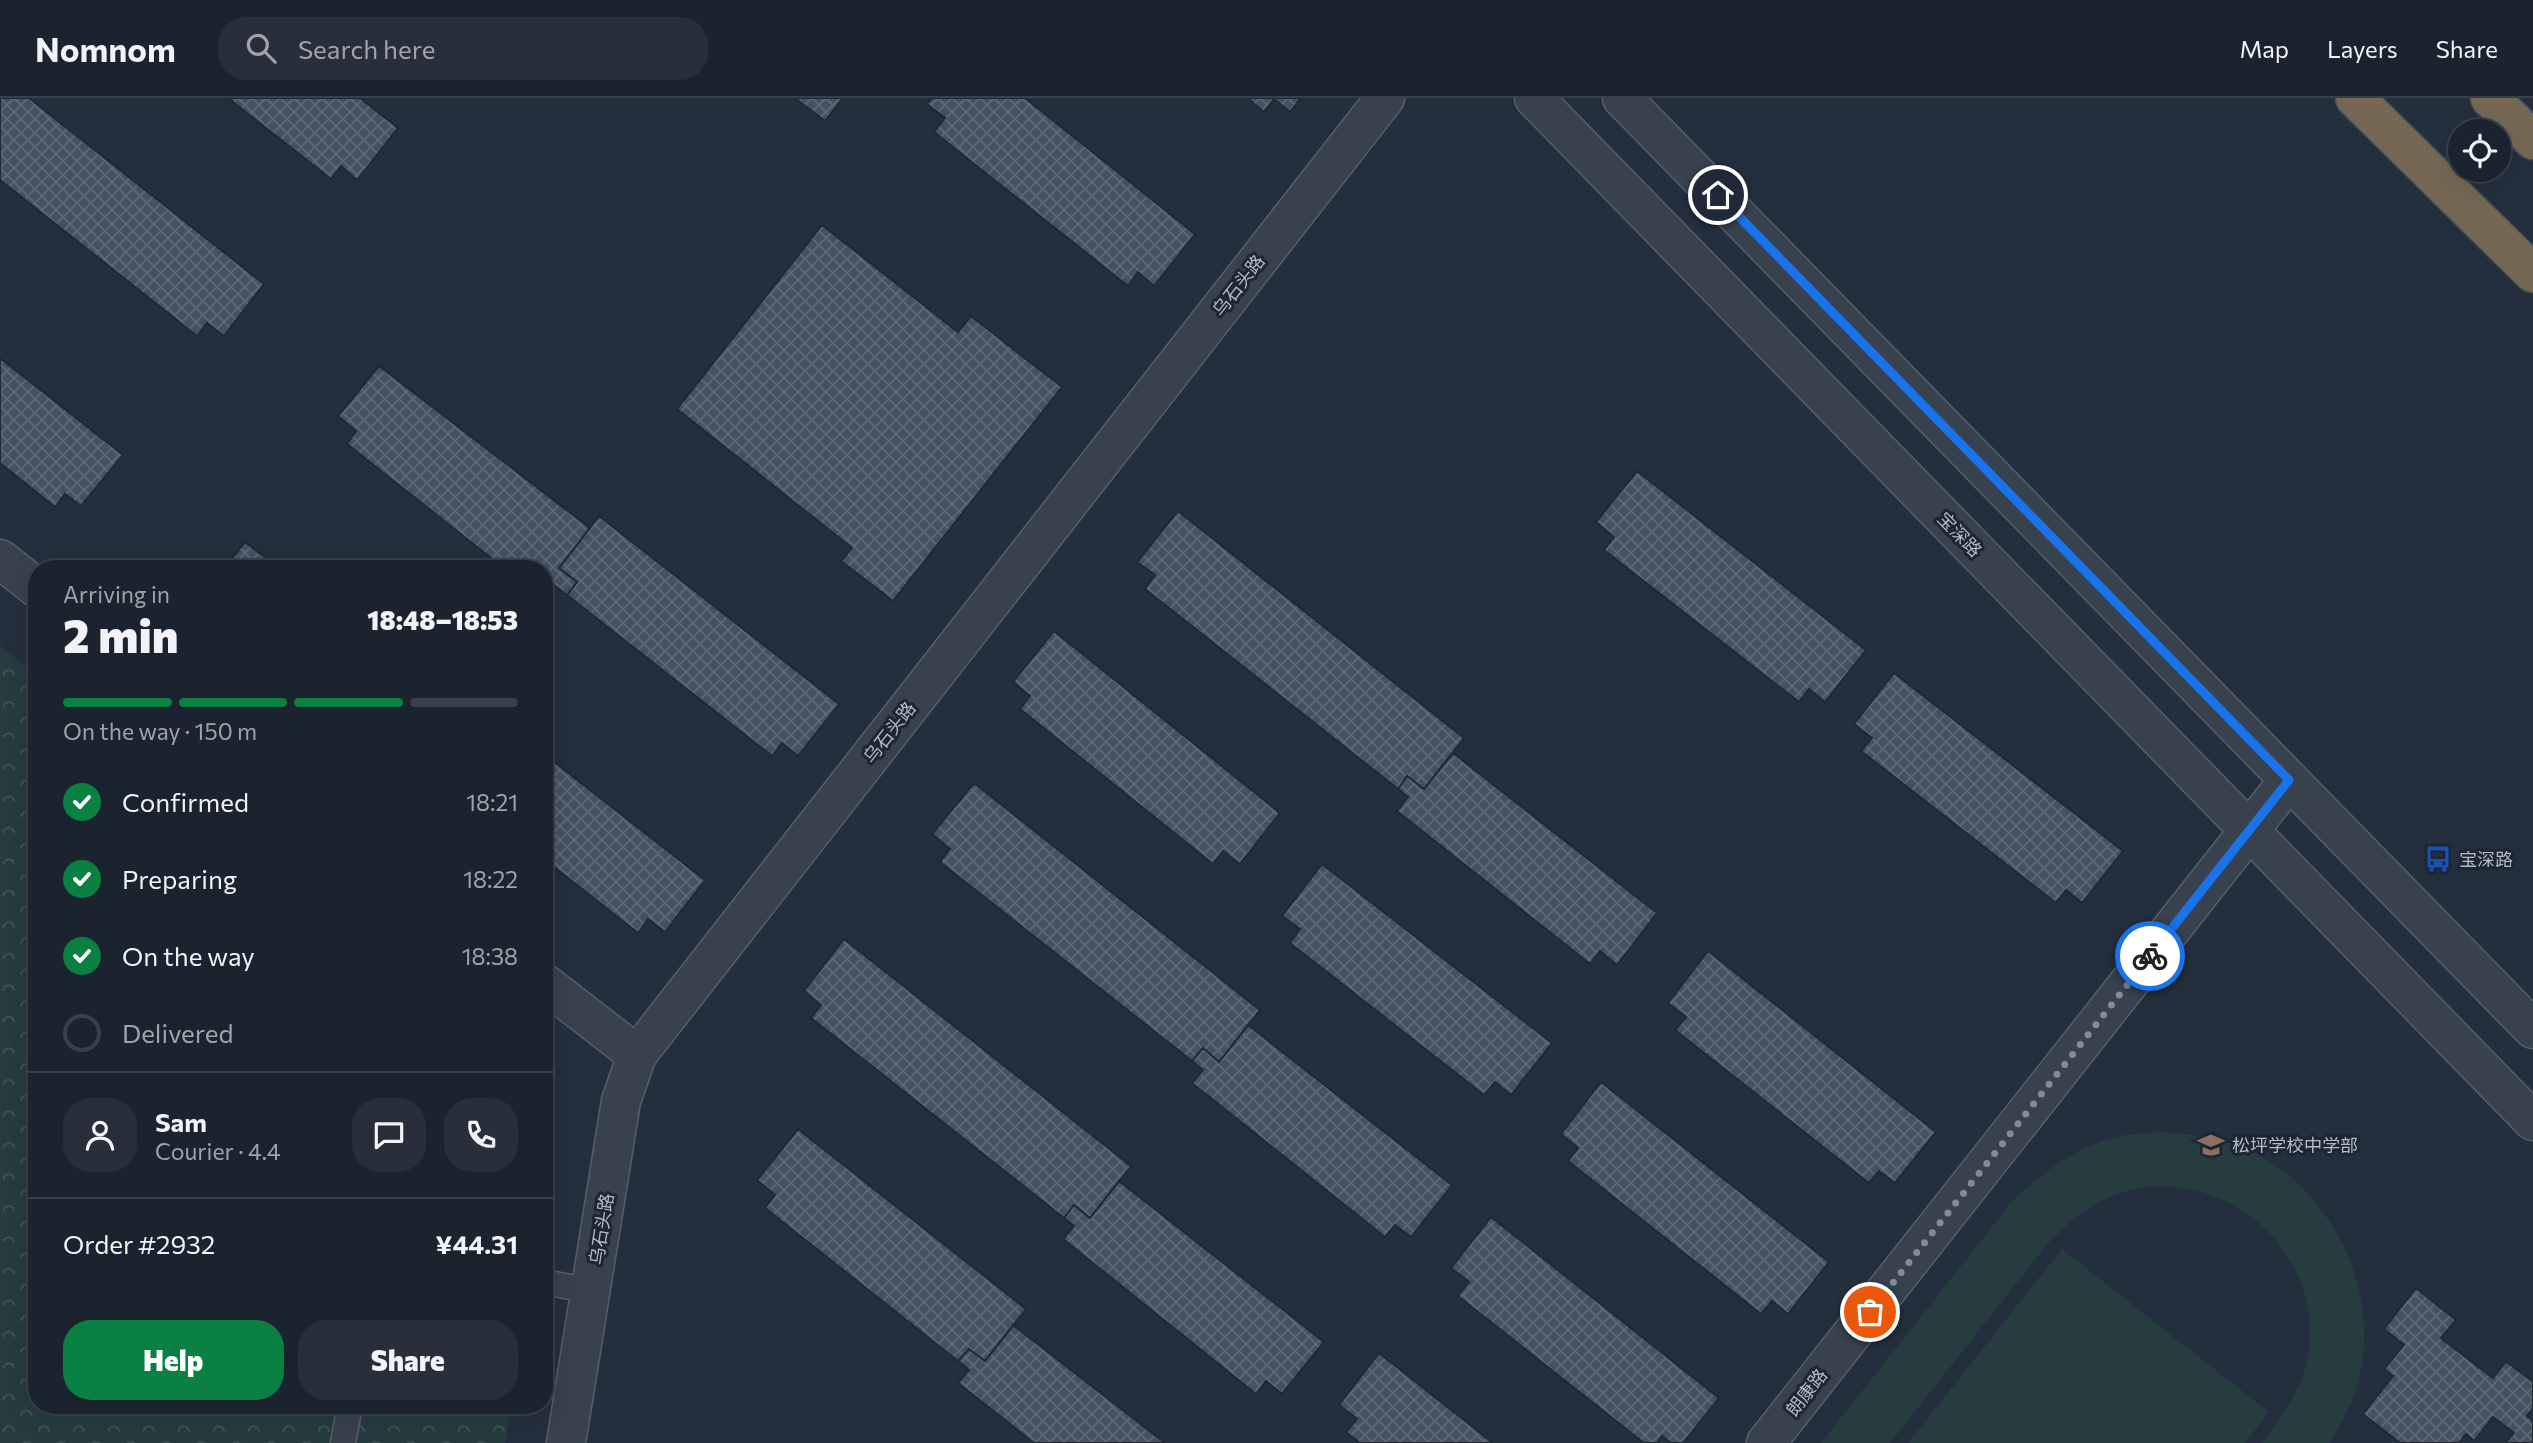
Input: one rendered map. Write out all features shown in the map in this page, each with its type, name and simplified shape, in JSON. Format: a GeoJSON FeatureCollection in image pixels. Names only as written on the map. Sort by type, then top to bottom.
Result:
{"type":"FeatureCollection","features":[{"type":"Feature","properties":{"kind":"highway"},"geometry":{"type":"LineString","coordinates":[[2355,98],[2533,273]]}},
{"type":"Feature","properties":{"kind":"highway"},"geometry":{"type":"LineString","coordinates":[[2490,98],[2533,140]]}},
{"type":"Feature","properties":{"kind":"street","name":"乌石头路"},"geometry":{"type":"LineString","coordinates":[[566,1443],[621,1101],[637,1055],[1385,98]]}},
{"type":"Feature","properties":{"kind":"street","name":"宝深路"},"geometry":{"type":"LineString","coordinates":[[1534,98],[2533,1121]]}},
{"type":"Feature","properties":{"kind":"street"},"geometry":{"type":"LineString","coordinates":[[1622,98],[2533,1029]]}},
{"type":"Feature","properties":{"kind":"street"},"geometry":{"type":"LineString","coordinates":[[0,559],[28,581]]}},
{"type":"Feature","properties":{"kind":"street","name":"朗康路"},"geometry":{"type":"LineString","coordinates":[[1766,1443],[2289,780]]}},
{"type":"Feature","properties":{"kind":"street"},"geometry":{"type":"LineString","coordinates":[[553,990],[637,1055]]}},
{"type":"Feature","properties":{"kind":"lane"},"geometry":{"type":"LineString","coordinates":[[553,1284],[591,1291]]}},
{"type":"Feature","properties":{"kind":"lane"},"geometry":{"type":"LineString","coordinates":[[343,1443],[348,1414]]}},
{"type":"Feature","properties":{"kind":"green space"},"geometry":{"type":"Polygon","coordinates":[[[0,646],[28,668],[28,1414],[510,1414],[505,1443],[0,1443],[0,646]]]}},
{"type":"Feature","properties":{"kind":"green space"},"geometry":{"type":"Polygon","coordinates":[[[2163,1132],[2230,1143],[2251,1151],[2280,1169],[2305,1191],[2326,1216],[2343,1245],[2355,1276],[2362,1308],[2364,1342],[2355,1393],[2330,1443],[2262,1443],[2288,1406],[2306,1364],[2310,1326],[2304,1290],[2288,1258],[2266,1230],[2237,1208],[2204,1193],[2168,1186],[2130,1190],[2107,1198],[2077,1217],[2050,1241],[1890,1443],[1821,1443],[2010,1204],[2022,1193],[2047,1171],[2089,1146],[2120,1136],[2163,1132]]]}},
{"type":"Feature","properties":{"kind":"green space"},"geometry":{"type":"Polygon","coordinates":[[[2062,1249],[2269,1412],[2245,1443],[1908,1443],[2062,1249]]]}},
{"type":"Feature","properties":{"kind":"building"},"geometry":{"type":"Polygon","coordinates":[[[0,98],[29,98],[264,284],[224,336],[207,323],[197,336],[0,180],[0,98]]]}},
{"type":"Feature","properties":{"kind":"building"},"geometry":{"type":"Polygon","coordinates":[[[228,98],[360,98],[398,128],[357,180],[341,166],[331,179],[228,98]]]}},
{"type":"Feature","properties":{"kind":"building"},"geometry":{"type":"Polygon","coordinates":[[[795,98],[843,98],[825,121],[795,98]]]}},
{"type":"Feature","properties":{"kind":"building"},"geometry":{"type":"Polygon","coordinates":[[[932,98],[1025,98],[1195,234],[1154,286],[1138,272],[1128,286],[934,132],[945,118],[927,104],[932,98]]]}},
{"type":"Feature","properties":{"kind":"building"},"geometry":{"type":"Polygon","coordinates":[[[1247,98],[1301,98],[1290,112],[1274,99],[1264,112],[1247,98]]]}},
{"type":"Feature","properties":{"kind":"building"},"geometry":{"type":"Polygon","coordinates":[[[822,225],[958,332],[971,316],[1062,387],[893,601],[841,561],[852,548],[677,409],[822,225]]]}},
{"type":"Feature","properties":{"kind":"building"},"geometry":{"type":"Polygon","coordinates":[[[0,358],[123,455],[81,506],[65,494],[55,507],[0,463],[0,358]]]}},
{"type":"Feature","properties":{"kind":"building"},"geometry":{"type":"Polygon","coordinates":[[[379,366],[590,528],[559,568],[577,582],[567,595],[553,584],[553,560],[494,560],[347,444],[356,431],[338,416],[379,366]]]}},
{"type":"Feature","properties":{"kind":"building"},"geometry":{"type":"Polygon","coordinates":[[[1637,471],[1866,650],[1825,702],[1809,689],[1799,702],[1604,550],[1614,537],[1596,522],[1637,471]]]}},
{"type":"Feature","properties":{"kind":"building"},"geometry":{"type":"Polygon","coordinates":[[[1178,511],[1464,738],[1424,789],[1407,776],[1398,789],[1145,589],[1155,575],[1137,562],[1178,511]]]}},
{"type":"Feature","properties":{"kind":"building"},"geometry":{"type":"Polygon","coordinates":[[[599,516],[839,704],[798,756],[782,743],[772,756],[567,595],[577,582],[559,568],[599,516]]]}},
{"type":"Feature","properties":{"kind":"building"},"geometry":{"type":"Polygon","coordinates":[[[245,542],[268,560],[231,560],[245,542]]]}},
{"type":"Feature","properties":{"kind":"building"},"geometry":{"type":"Polygon","coordinates":[[[1054,631],[1280,813],[1240,864],[1223,851],[1213,864],[1020,709],[1030,696],[1013,682],[1054,631]]]}},
{"type":"Feature","properties":{"kind":"building"},"geometry":{"type":"Polygon","coordinates":[[[1894,673],[2123,851],[2082,903],[2066,890],[2056,903],[1861,751],[1872,738],[1854,724],[1894,673]]]}},
{"type":"Feature","properties":{"kind":"building"},"geometry":{"type":"Polygon","coordinates":[[[1453,753],[1657,913],[1617,965],[1600,951],[1590,964],[1397,811],[1408,797],[1398,789],[1407,776],[1424,789],[1453,753]]]}},
{"type":"Feature","properties":{"kind":"building"},"geometry":{"type":"Polygon","coordinates":[[[553,761],[705,880],[665,932],[648,919],[638,933],[553,866],[553,761]]]}},
{"type":"Feature","properties":{"kind":"building"},"geometry":{"type":"Polygon","coordinates":[[[974,783],[1260,1010],[1219,1062],[1203,1048],[1192,1061],[940,862],[950,849],[932,834],[974,783]]]}},
{"type":"Feature","properties":{"kind":"building"},"geometry":{"type":"Polygon","coordinates":[[[1322,864],[1552,1043],[1511,1095],[1495,1082],[1484,1095],[1290,943],[1300,929],[1282,916],[1322,864]]]}},
{"type":"Feature","properties":{"kind":"building"},"geometry":{"type":"Polygon","coordinates":[[[844,939],[1131,1166],[1090,1218],[1074,1205],[1064,1218],[811,1018],[821,1005],[804,991],[844,939]]]}},
{"type":"Feature","properties":{"kind":"building"},"geometry":{"type":"Polygon","coordinates":[[[1708,951],[1936,1132],[1895,1183],[1879,1171],[1869,1183],[1675,1030],[1686,1017],[1668,1003],[1708,951]]]}},
{"type":"Feature","properties":{"kind":"building"},"geometry":{"type":"Polygon","coordinates":[[[1248,1025],[1452,1185],[1411,1237],[1395,1225],[1385,1237],[1192,1083],[1203,1070],[1192,1061],[1203,1048],[1219,1062],[1248,1025]]]}},
{"type":"Feature","properties":{"kind":"building"},"geometry":{"type":"Polygon","coordinates":[[[1601,1082],[1829,1262],[1788,1314],[1772,1301],[1761,1314],[1568,1161],[1578,1148],[1561,1134],[1601,1082]]]}},
{"type":"Feature","properties":{"kind":"building"},"geometry":{"type":"Polygon","coordinates":[[[798,1129],[1026,1309],[985,1361],[969,1349],[958,1361],[765,1208],[775,1195],[757,1180],[798,1129]]]}},
{"type":"Feature","properties":{"kind":"building"},"geometry":{"type":"Polygon","coordinates":[[[1119,1181],[1324,1342],[1282,1394],[1266,1381],[1256,1394],[1063,1239],[1074,1226],[1064,1218],[1074,1205],[1090,1218],[1119,1181]]]}},
{"type":"Feature","properties":{"kind":"building"},"geometry":{"type":"Polygon","coordinates":[[[1491,1217],[1719,1398],[1683,1443],[1671,1443],[1662,1436],[1657,1443],[1644,1443],[1458,1296],[1469,1282],[1451,1268],[1491,1217]]]}},
{"type":"Feature","properties":{"kind":"building"},"geometry":{"type":"Polygon","coordinates":[[[2416,1288],[2456,1320],[2441,1338],[2493,1378],[2506,1361],[2533,1382],[2533,1409],[2527,1416],[2533,1421],[2533,1443],[2505,1443],[2514,1433],[2493,1417],[2474,1441],[2466,1434],[2459,1443],[2400,1443],[2363,1414],[2393,1376],[2384,1369],[2404,1345],[2384,1329],[2416,1288]]]}},
{"type":"Feature","properties":{"kind":"building"},"geometry":{"type":"Polygon","coordinates":[[[1013,1325],[1165,1443],[1034,1443],[958,1383],[969,1370],[958,1361],[969,1349],[985,1361],[1013,1325]]]}},
{"type":"Feature","properties":{"kind":"building"},"geometry":{"type":"Polygon","coordinates":[[[1379,1353],[1493,1443],[1360,1443],[1346,1432],[1357,1419],[1339,1405],[1379,1353]]]}},
{"type":"Feature","properties":{"kind":"way so far"},"geometry":{"type":"LineString","coordinates":[[1870,1312],[2150,956]]}},
{"type":"Feature","properties":{"kind":"place","name":"宝深路"},"geometry":{"type":"Point","coordinates":[2438,859]}},
{"type":"Feature","properties":{"kind":"place","name":"松坪学校中学部"},"geometry":{"type":"Point","coordinates":[2211,1145]}},
{"type":"Feature","properties":{"kind":"route"},"geometry":{"type":"LineString","coordinates":[[1718,195],[2289,780],[2150,956]]}}]}
